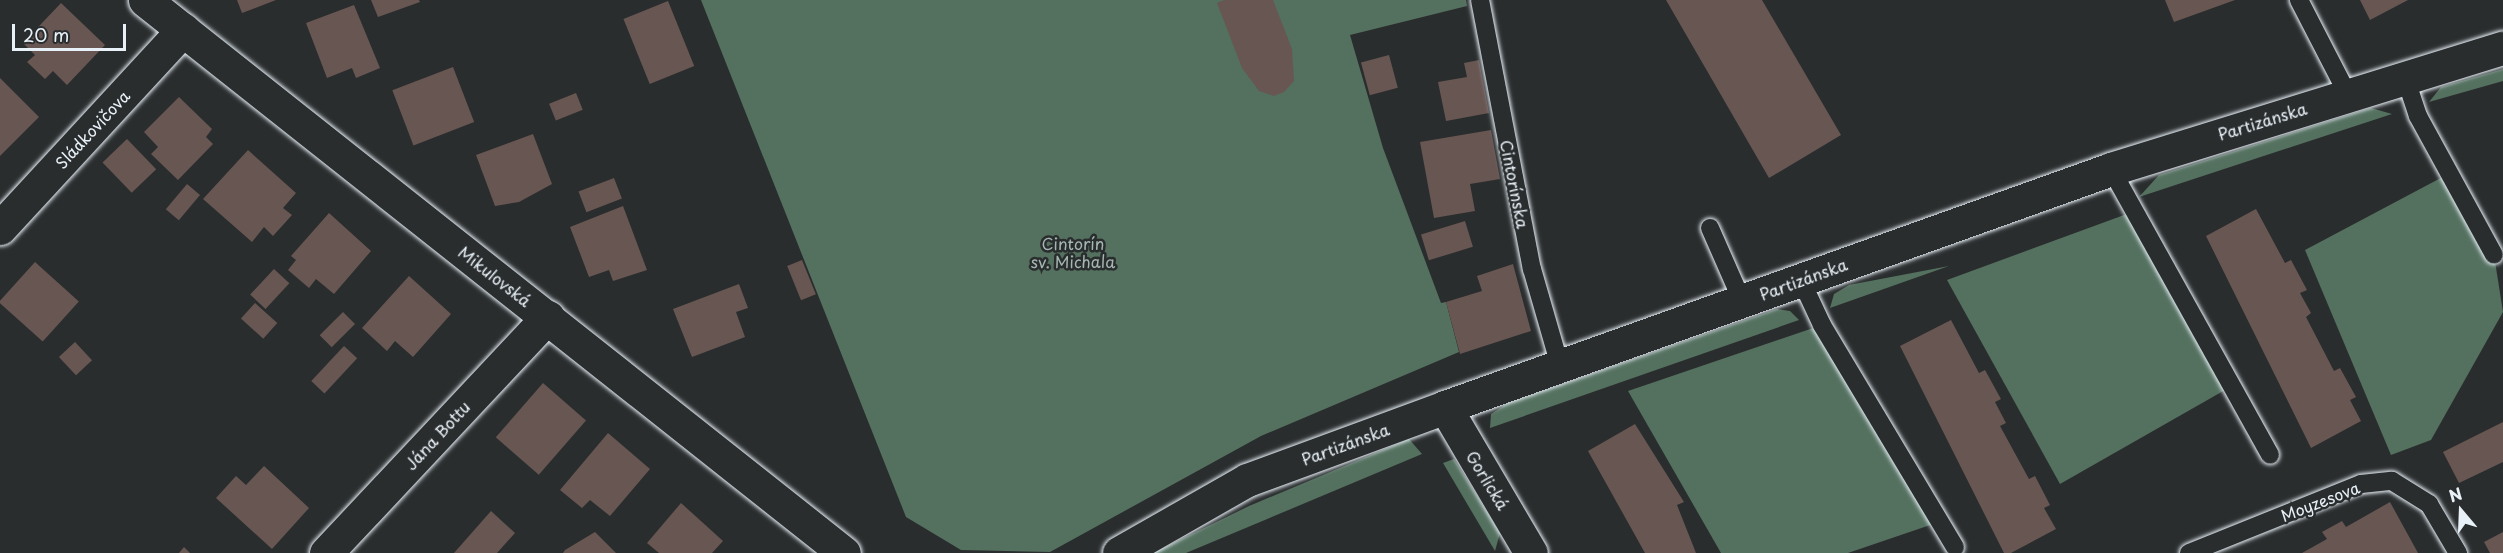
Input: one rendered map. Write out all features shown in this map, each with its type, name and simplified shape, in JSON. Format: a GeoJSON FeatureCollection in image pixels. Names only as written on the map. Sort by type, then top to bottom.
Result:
{"type":"FeatureCollection","features":[{"type":"Feature","properties":{"kind":"street","name":"Mikulovská"},"geometry":{"type":"LineString","coordinates":[[145,0],[844,553]]}},
{"type":"Feature","properties":{"kind":"street","name":"Sládkovičova"},"geometry":{"type":"LineString","coordinates":[[0,228],[183,30]]}},
{"type":"Feature","properties":{"kind":"street","name":"Partizánska"},"geometry":{"type":"LineString","coordinates":[[1119,553],[1247,480],[1445,407],[2111,169],[2503,48]]}},
{"type":"Feature","properties":{"kind":"street","name":"Jána Bottu"},"geometry":{"type":"LineString","coordinates":[[326,553],[548,317]]}},
{"type":"Feature","properties":{"kind":"street","name":"Gorlická"},"geometry":{"type":"LineString","coordinates":[[1445,407],[1531,553]]}},
{"type":"Feature","properties":{"kind":"lane","name":"Cintorínska"},"geometry":{"type":"LineString","coordinates":[[1480,0],[1532,269],[1560,366]]}},
{"type":"Feature","properties":{"kind":"lane"},"geometry":{"type":"LineString","coordinates":[[2299,0],[2348,95]]}},
{"type":"Feature","properties":{"kind":"lane"},"geometry":{"type":"LineString","coordinates":[[2405,77],[2418,116],[2494,255]]}},
{"type":"Feature","properties":{"kind":"lane"},"geometry":{"type":"LineString","coordinates":[[2111,169],[2270,456]]}},
{"type":"Feature","properties":{"kind":"lane"},"geometry":{"type":"LineString","coordinates":[[1710,228],[1742,301]]}},
{"type":"Feature","properties":{"kind":"lane"},"geometry":{"type":"LineString","coordinates":[[1801,280],[1822,325],[1955,547]]}},
{"type":"Feature","properties":{"kind":"lane","name":"Moyzesova"},"geometry":{"type":"LineString","coordinates":[[2189,553],[2361,484],[2392,481],[2429,504],[2458,553]]}},
{"type":"Feature","properties":{"kind":"green space","name":"Cintorín sv. Michala"},"geometry":{"type":"Polygon","coordinates":[[[701,0],[1466,0],[1467,6],[1350,35],[1383,148],[1441,303],[1446,302],[1459,352],[1261,436],[1050,552],[961,550],[906,517],[701,0]]]}},
{"type":"Feature","properties":{"kind":"green space"},"geometry":{"type":"Polygon","coordinates":[[[2503,69],[2503,81],[2429,102],[2441,87],[2503,69]]]}},
{"type":"Feature","properties":{"kind":"green space"},"geometry":{"type":"Polygon","coordinates":[[[2371,108],[2392,114],[2139,197],[2159,175],[2371,108]]]}},
{"type":"Feature","properties":{"kind":"green space"},"geometry":{"type":"Polygon","coordinates":[[[2452,172],[2494,255],[2503,312],[2431,440],[2391,455],[2305,250],[2452,172]]]}},
{"type":"Feature","properties":{"kind":"green space"},"geometry":{"type":"Polygon","coordinates":[[[2135,211],[2232,386],[2060,484],[1947,280],[2135,211]]]}},
{"type":"Feature","properties":{"kind":"green space"},"geometry":{"type":"Polygon","coordinates":[[[1949,266],[1830,308],[1834,294],[1849,285],[1949,266]]]}},
{"type":"Feature","properties":{"kind":"green space"},"geometry":{"type":"Polygon","coordinates":[[[1777,309],[1790,311],[1799,320],[1490,428],[1491,414],[1508,403],[1777,309]]]}},
{"type":"Feature","properties":{"kind":"green space"},"geometry":{"type":"Polygon","coordinates":[[[1822,325],[1942,521],[1848,553],[1721,553],[1628,391],[1822,325]]]}},
{"type":"Feature","properties":{"kind":"green space"},"geometry":{"type":"Polygon","coordinates":[[[1409,439],[1422,454],[1186,553],[1153,553],[1249,506],[1409,439]]]}},
{"type":"Feature","properties":{"kind":"green space"},"geometry":{"type":"Polygon","coordinates":[[[1454,459],[1500,533],[1495,551],[1443,463],[1454,459]]]}},
{"type":"Feature","properties":{"kind":"building"},"geometry":{"type":"Polygon","coordinates":[[[237,0],[276,0],[242,13],[237,0]]]}},
{"type":"Feature","properties":{"kind":"building"},"geometry":{"type":"Polygon","coordinates":[[[371,0],[419,0],[420,2],[378,17],[371,0]]]}},
{"type":"Feature","properties":{"kind":"building"},"geometry":{"type":"Polygon","coordinates":[[[1224,0],[1273,0],[1292,49],[1294,81],[1284,92],[1274,96],[1259,91],[1242,68],[1217,3],[1224,0]]]}},
{"type":"Feature","properties":{"kind":"building"},"geometry":{"type":"Polygon","coordinates":[[[1666,0],[1762,0],[1841,135],[1769,178],[1666,0]]]}},
{"type":"Feature","properties":{"kind":"building"},"geometry":{"type":"Polygon","coordinates":[[[2165,0],[2235,0],[2174,22],[2165,0]]]}},
{"type":"Feature","properties":{"kind":"building"},"geometry":{"type":"Polygon","coordinates":[[[2360,0],[2408,0],[2370,20],[2360,0]]]}},
{"type":"Feature","properties":{"kind":"building"},"geometry":{"type":"Polygon","coordinates":[[[668,1],[694,66],[650,84],[623,19],[668,1]]]}},
{"type":"Feature","properties":{"kind":"building"},"geometry":{"type":"Polygon","coordinates":[[[61,3],[105,45],[67,85],[53,71],[45,79],[27,62],[35,55],[23,43],[61,3]]]}},
{"type":"Feature","properties":{"kind":"building"},"geometry":{"type":"Polygon","coordinates":[[[354,5],[380,68],[356,78],[352,68],[327,78],[306,23],[354,5]]]}},
{"type":"Feature","properties":{"kind":"building"},"geometry":{"type":"Polygon","coordinates":[[[1389,55],[1398,88],[1370,95],[1361,63],[1389,55]]]}},
{"type":"Feature","properties":{"kind":"building"},"geometry":{"type":"Polygon","coordinates":[[[1479,60],[1489,113],[1446,121],[1438,82],[1467,77],[1464,63],[1479,60]]]}},
{"type":"Feature","properties":{"kind":"building"},"geometry":{"type":"Polygon","coordinates":[[[453,67],[474,122],[413,145],[392,90],[453,67]]]}},
{"type":"Feature","properties":{"kind":"building"},"geometry":{"type":"Polygon","coordinates":[[[0,78],[39,117],[0,156],[0,78]]]}},
{"type":"Feature","properties":{"kind":"building"},"geometry":{"type":"Polygon","coordinates":[[[576,93],[583,110],[556,121],[549,104],[576,93]]]}},
{"type":"Feature","properties":{"kind":"building"},"geometry":{"type":"Polygon","coordinates":[[[179,97],[212,129],[206,137],[213,144],[178,180],[151,154],[158,147],[144,132],[179,97]]]}},
{"type":"Feature","properties":{"kind":"building"},"geometry":{"type":"Polygon","coordinates":[[[1491,130],[1500,179],[1470,184],[1475,211],[1434,218],[1420,142],[1491,130]]]}},
{"type":"Feature","properties":{"kind":"building"},"geometry":{"type":"Polygon","coordinates":[[[533,134],[552,184],[519,202],[495,206],[476,155],[533,134]]]}},
{"type":"Feature","properties":{"kind":"building"},"geometry":{"type":"Polygon","coordinates":[[[127,139],[156,169],[132,193],[103,163],[127,139]]]}},
{"type":"Feature","properties":{"kind":"building"},"geometry":{"type":"Polygon","coordinates":[[[248,150],[296,193],[283,208],[292,215],[273,236],[264,227],[252,242],[203,199],[248,150]]]}},
{"type":"Feature","properties":{"kind":"building"},"geometry":{"type":"Polygon","coordinates":[[[614,178],[622,199],[586,212],[579,192],[614,178]]]}},
{"type":"Feature","properties":{"kind":"building"},"geometry":{"type":"Polygon","coordinates":[[[187,184],[200,195],[179,220],[166,209],[187,184]]]}},
{"type":"Feature","properties":{"kind":"building"},"geometry":{"type":"Polygon","coordinates":[[[623,206],[647,270],[613,281],[609,270],[589,277],[570,227],[623,206]]]}},
{"type":"Feature","properties":{"kind":"building"},"geometry":{"type":"Polygon","coordinates":[[[2256,209],[2285,263],[2291,260],[2307,290],[2300,293],[2311,313],[2306,317],[2334,371],[2340,368],[2356,397],[2350,400],[2361,421],[2311,448],[2206,236],[2256,209]]]}},
{"type":"Feature","properties":{"kind":"building"},"geometry":{"type":"Polygon","coordinates":[[[329,213],[371,251],[334,294],[316,279],[309,288],[288,270],[296,260],[291,256],[329,213]]]}},
{"type":"Feature","properties":{"kind":"building"},"geometry":{"type":"Polygon","coordinates":[[[1465,221],[1473,247],[1429,260],[1421,234],[1465,221]]]}},
{"type":"Feature","properties":{"kind":"building"},"geometry":{"type":"Polygon","coordinates":[[[802,260],[816,294],[801,300],[787,266],[802,260]]]}},
{"type":"Feature","properties":{"kind":"building"},"geometry":{"type":"Polygon","coordinates":[[[35,262],[79,301],[43,342],[0,303],[35,262]]]}},
{"type":"Feature","properties":{"kind":"building"},"geometry":{"type":"Polygon","coordinates":[[[1513,264],[1531,331],[1460,354],[1446,302],[1482,291],[1477,276],[1513,264]]]}},
{"type":"Feature","properties":{"kind":"building"},"geometry":{"type":"Polygon","coordinates":[[[274,269],[289,283],[265,309],[250,295],[274,269]]]}},
{"type":"Feature","properties":{"kind":"building"},"geometry":{"type":"Polygon","coordinates":[[[409,276],[451,314],[413,357],[395,341],[387,351],[362,328],[409,276]]]}},
{"type":"Feature","properties":{"kind":"building"},"geometry":{"type":"Polygon","coordinates":[[[739,284],[748,308],[736,312],[745,337],[692,357],[673,309],[739,284]]]}},
{"type":"Feature","properties":{"kind":"building"},"geometry":{"type":"Polygon","coordinates":[[[255,303],[277,323],[263,339],[241,319],[255,303]]]}},
{"type":"Feature","properties":{"kind":"building"},"geometry":{"type":"Polygon","coordinates":[[[343,312],[355,324],[332,347],[320,335],[343,312]]]}},
{"type":"Feature","properties":{"kind":"building"},"geometry":{"type":"Polygon","coordinates":[[[1951,320],[1979,373],[1985,370],[2001,399],[1995,402],[2006,423],[2000,426],[2029,479],[2035,476],[2050,505],[2044,508],[2056,529],[2011,553],[2004,553],[1900,346],[1951,320]]]}},
{"type":"Feature","properties":{"kind":"building"},"geometry":{"type":"Polygon","coordinates":[[[75,342],[92,360],[76,375],[59,357],[75,342]]]}},
{"type":"Feature","properties":{"kind":"building"},"geometry":{"type":"Polygon","coordinates":[[[344,346],[357,358],[324,393],[311,381],[344,346]]]}},
{"type":"Feature","properties":{"kind":"building"},"geometry":{"type":"Polygon","coordinates":[[[543,383],[586,420],[539,475],[496,437],[543,383]]]}},
{"type":"Feature","properties":{"kind":"building"},"geometry":{"type":"Polygon","coordinates":[[[2503,422],[2503,462],[2459,483],[2443,452],[2503,422]]]}},
{"type":"Feature","properties":{"kind":"building"},"geometry":{"type":"Polygon","coordinates":[[[1635,424],[1684,502],[1677,505],[1696,553],[1645,553],[1588,451],[1635,424]]]}},
{"type":"Feature","properties":{"kind":"building"},"geometry":{"type":"Polygon","coordinates":[[[608,433],[650,469],[610,516],[590,500],[582,508],[560,490],[608,433]]]}},
{"type":"Feature","properties":{"kind":"building"},"geometry":{"type":"Polygon","coordinates":[[[264,466],[309,508],[272,549],[216,498],[236,476],[246,485],[264,466]]]}},
{"type":"Feature","properties":{"kind":"building"},"geometry":{"type":"Polygon","coordinates":[[[2390,502],[2418,553],[2302,553],[2327,539],[2322,532],[2342,521],[2346,527],[2390,502]]]}},
{"type":"Feature","properties":{"kind":"building"},"geometry":{"type":"Polygon","coordinates":[[[681,503],[723,541],[712,553],[659,553],[647,543],[681,503]]]}},
{"type":"Feature","properties":{"kind":"building"},"geometry":{"type":"Polygon","coordinates":[[[491,511],[515,533],[497,553],[454,553],[491,511]]]}},
{"type":"Feature","properties":{"kind":"building"},"geometry":{"type":"Polygon","coordinates":[[[595,532],[616,553],[563,553],[565,550],[595,532]]]}},
{"type":"Feature","properties":{"kind":"building"},"geometry":{"type":"Polygon","coordinates":[[[2503,532],[2503,553],[2490,553],[2484,542],[2503,532]]]}},
{"type":"Feature","properties":{"kind":"building"},"geometry":{"type":"Polygon","coordinates":[[[184,547],[190,553],[179,553],[184,547]]]}}]}
